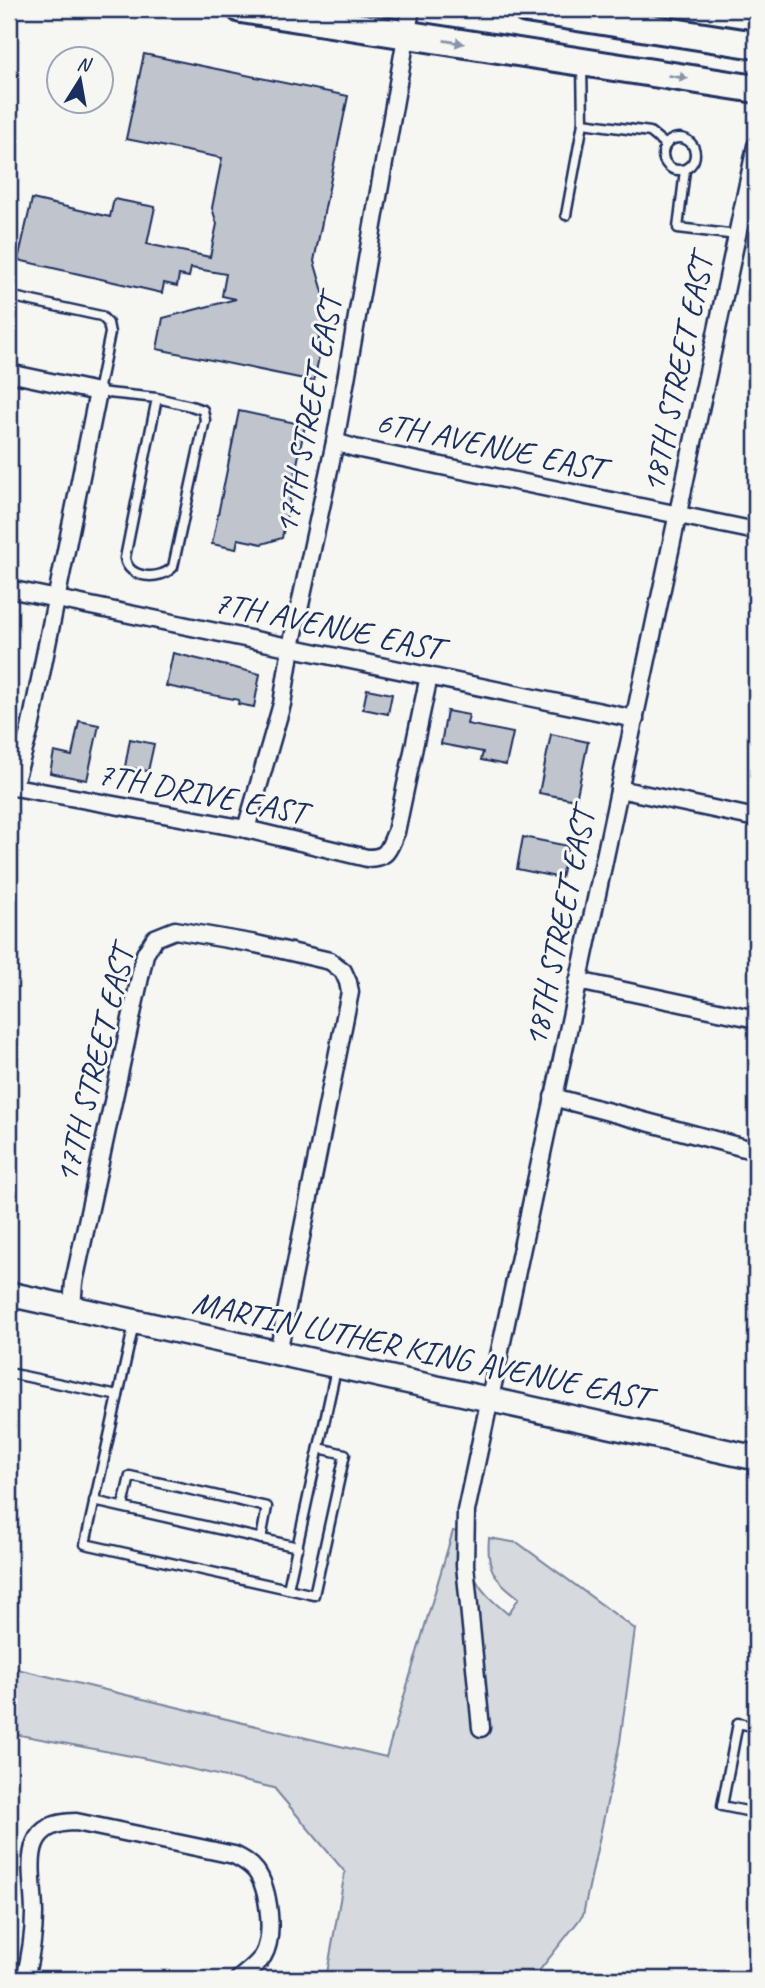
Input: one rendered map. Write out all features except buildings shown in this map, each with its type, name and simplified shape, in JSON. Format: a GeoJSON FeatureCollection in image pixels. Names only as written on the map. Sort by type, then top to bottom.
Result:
{"type":"FeatureCollection","features":[{"type":"Feature","properties":{"kind":"main road"},"geometry":{"type":"LineString","coordinates":[[241,9],[756,89]]}},
{"type":"Feature","properties":{"kind":"main road"},"geometry":{"type":"LineString","coordinates":[[526,9],[756,45]]}},
{"type":"Feature","properties":{"kind":"street","name":"17TH STREET EAST"},"geometry":{"type":"LineString","coordinates":[[246,829],[282,704],[291,647],[335,442],[411,9]]}},
{"type":"Feature","properties":{"kind":"street","name":"18TH STREET EAST"},"geometry":{"type":"LineString","coordinates":[[481,1728],[465,1565],[467,1511],[756,146]]}},
{"type":"Feature","properties":{"kind":"street"},"geometry":{"type":"LineString","coordinates":[[9,373],[98,392],[30,729],[11,786]]}},
{"type":"Feature","properties":{"kind":"street","name":"6TH AVENUE EAST"},"geometry":{"type":"LineString","coordinates":[[335,442],[756,531]]}},
{"type":"Feature","properties":{"kind":"street","name":"7TH AVENUE EAST"},"geometry":{"type":"LineString","coordinates":[[9,589],[635,719]]}},
{"type":"Feature","properties":{"kind":"street","name":"7TH DRIVE EAST"},"geometry":{"type":"LineString","coordinates":[[11,786],[246,829],[367,858],[383,856],[396,832],[429,676]]}},
{"type":"Feature","properties":{"kind":"street"},"geometry":{"type":"LineString","coordinates":[[619,789],[756,818]]}},
{"type":"Feature","properties":{"kind":"street","name":"17TH STREET EAST"},"geometry":{"type":"LineString","coordinates":[[72,1307],[74,1282],[145,954],[155,938],[174,930],[256,944],[330,961],[343,971],[350,992],[278,1353]]}},
{"type":"Feature","properties":{"kind":"street"},"geometry":{"type":"LineString","coordinates":[[578,981],[756,1019]]}},
{"type":"Feature","properties":{"kind":"street"},"geometry":{"type":"LineString","coordinates":[[553,1097],[756,1151]]}},
{"type":"Feature","properties":{"kind":"street","name":"MARTIN LUTHER KING AVENUE EAST"},"geometry":{"type":"LineString","coordinates":[[9,1294],[756,1458]]}},
{"type":"Feature","properties":{"kind":"street"},"geometry":{"type":"LineString","coordinates":[[24,1979],[31,1950],[34,1916],[32,1849],[42,1832],[62,1822],[76,1822],[221,1852],[246,1860],[256,1870],[262,1882],[271,1932],[263,1955],[239,1979]]}},
{"type":"Feature","properties":{"kind":"lane"},"geometry":{"type":"LineString","coordinates":[[566,215],[583,123],[582,62]]}},
{"type":"Feature","properties":{"kind":"lane"},"geometry":{"type":"LineString","coordinates":[[583,123],[650,132],[666,145]]}},
{"type":"Feature","properties":{"kind":"lane"},"geometry":{"type":"LineString","coordinates":[[685,170],[675,170],[663,155],[666,145],[674,139],[680,138],[689,143],[695,157],[685,170],[678,228],[737,235]]}},
{"type":"Feature","properties":{"kind":"lane"},"geometry":{"type":"LineString","coordinates":[[9,296],[102,316],[108,323],[110,333],[98,392],[157,398],[203,411],[205,420],[173,567],[166,574],[156,576],[132,572],[126,566],[125,558],[157,398]]}},
{"type":"Feature","properties":{"kind":"lane"},"geometry":{"type":"LineString","coordinates":[[134,1321],[85,1544],[314,1595],[345,1454],[319,1448]]}},
{"type":"Feature","properties":{"kind":"lane"},"geometry":{"type":"LineString","coordinates":[[288,1589],[336,1366]]}},
{"type":"Feature","properties":{"kind":"lane"},"geometry":{"type":"LineString","coordinates":[[9,1373],[118,1396]]}},
{"type":"Feature","properties":{"kind":"lane"},"geometry":{"type":"LineString","coordinates":[[123,1507],[130,1476],[267,1507],[261,1539]]}},
{"type":"Feature","properties":{"kind":"lane"},"geometry":{"type":"LineString","coordinates":[[94,1501],[298,1547]]}},
{"type":"Feature","properties":{"kind":"lane"},"geometry":{"type":"LineString","coordinates":[[756,1727],[738,1723],[722,1806],[756,1813]]}},
{"type":"Feature","properties":{"kind":"shaded area"},"geometry":{"type":"Polygon","coordinates":[[[453,1531],[472,1535],[471,1561],[476,1581],[508,1614],[519,1598],[494,1573],[489,1559],[489,1538],[518,1543],[635,1629],[620,1742],[583,1915],[539,1971],[504,1979],[326,1979],[345,1872],[274,1788],[147,1759],[9,1733],[9,1667],[386,1757],[453,1531]]]}}]}
